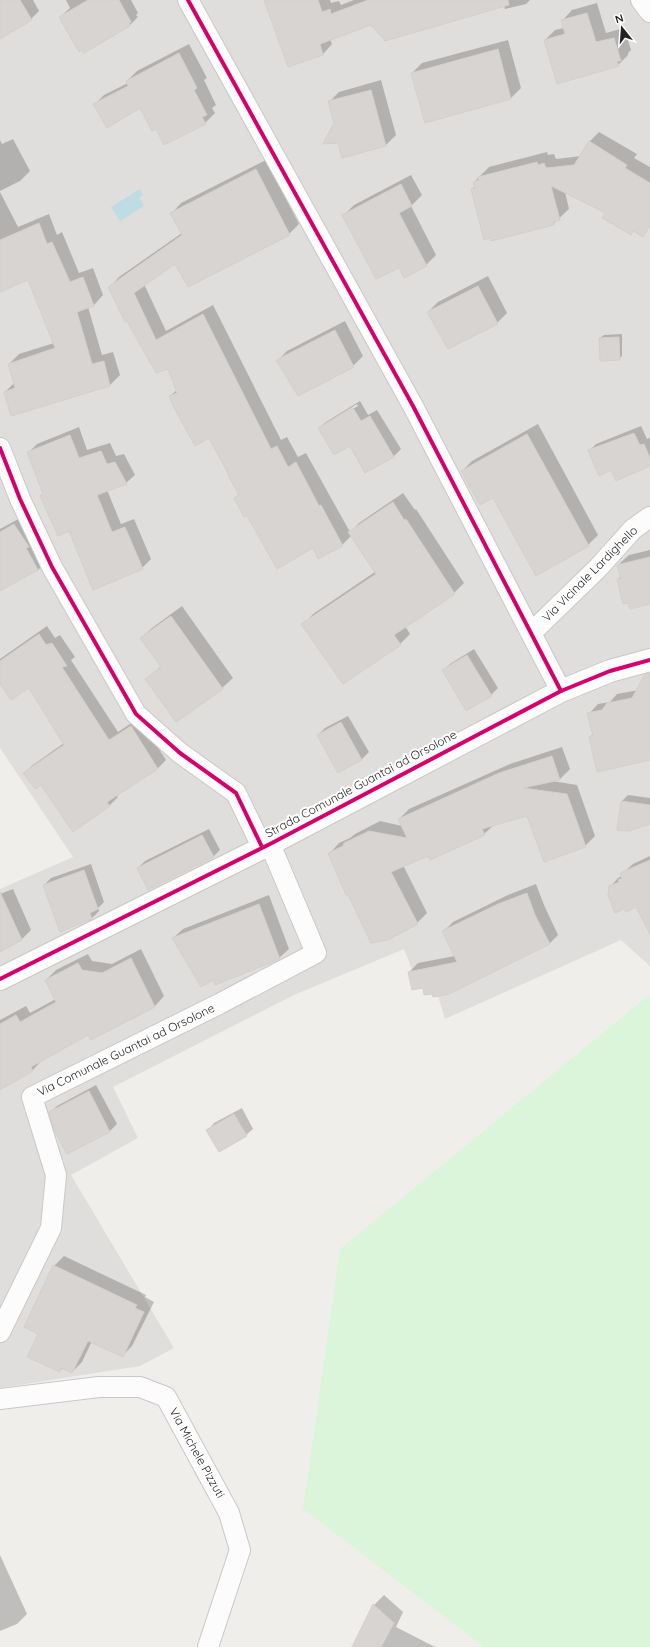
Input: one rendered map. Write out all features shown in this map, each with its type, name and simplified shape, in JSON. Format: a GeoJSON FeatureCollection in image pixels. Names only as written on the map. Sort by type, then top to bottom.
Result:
{"type":"FeatureCollection","features":[{"type":"Feature","properties":{"kind":"street"},"geometry":{"type":"LineString","coordinates":[[188,0],[413,406],[561,691]]}},
{"type":"Feature","properties":{"kind":"street"},"geometry":{"type":"LineString","coordinates":[[641,0],[650,12]]}},
{"type":"Feature","properties":{"kind":"street"},"geometry":{"type":"LineString","coordinates":[[0,448],[20,499],[52,567],[136,714],[180,753],[236,793],[266,846]]}},
{"type":"Feature","properties":{"kind":"street","name":"Via Vicinale Lardighello"},"geometry":{"type":"LineString","coordinates":[[531,633],[650,517]]}},
{"type":"Feature","properties":{"kind":"street","name":"Strada Comunale Guantai ad Orsolone"},"geometry":{"type":"LineString","coordinates":[[0,978],[266,846],[561,691],[610,671],[650,660]]}},
{"type":"Feature","properties":{"kind":"street","name":"Via Comunale Guantai ad Orsolone"},"geometry":{"type":"LineString","coordinates":[[0,1332],[51,1228],[56,1174],[32,1097],[212,1008],[316,953],[266,846]]}},
{"type":"Feature","properties":{"kind":"street","name":"Via Michele Pizzuti"},"geometry":{"type":"LineString","coordinates":[[0,1399],[100,1387],[140,1387],[166,1397],[230,1513],[240,1550],[208,1647]]}},
{"type":"Feature","properties":{"kind":"shaded area"},"geometry":{"type":"Polygon","coordinates":[[[0,0],[650,0],[650,966],[621,940],[445,1019],[437,993],[419,987],[404,949],[294,995],[113,1087],[138,1138],[71,1175],[174,1348],[140,1366],[0,1388],[0,889],[73,857],[0,748],[0,0]]]}},
{"type":"Feature","properties":{"kind":"green space"},"geometry":{"type":"Polygon","coordinates":[[[650,994],[650,1647],[484,1647],[303,1509],[340,1249],[650,994]]]}},
{"type":"Feature","properties":{"kind":"water"},"geometry":{"type":"Polygon","coordinates":[[[140,189],[143,195],[139,198],[144,206],[120,221],[111,207],[140,189]]]}},
{"type":"Feature","properties":{"kind":"building"},"geometry":{"type":"Polygon","coordinates":[[[0,0],[20,0],[32,20],[0,39],[0,0]]]}},
{"type":"Feature","properties":{"kind":"building"},"geometry":{"type":"Polygon","coordinates":[[[88,0],[119,0],[131,22],[129,23],[130,26],[84,53],[82,50],[79,52],[59,17],[88,0]]]}},
{"type":"Feature","properties":{"kind":"building"},"geometry":{"type":"Polygon","coordinates":[[[264,0],[318,0],[322,12],[330,9],[331,14],[368,0],[508,0],[509,5],[385,41],[371,25],[320,44],[323,55],[288,67],[264,0]]]}},
{"type":"Feature","properties":{"kind":"building"},"geometry":{"type":"Polygon","coordinates":[[[587,13],[596,42],[614,38],[621,61],[617,61],[619,66],[557,84],[544,40],[565,34],[561,20],[587,13]]]}},
{"type":"Feature","properties":{"kind":"building"},"geometry":{"type":"Polygon","coordinates":[[[498,49],[511,99],[425,123],[411,73],[498,49]]]}},
{"type":"Feature","properties":{"kind":"building"},"geometry":{"type":"Polygon","coordinates":[[[179,53],[197,88],[194,90],[207,115],[202,117],[206,124],[164,145],[156,129],[152,131],[140,108],[107,128],[93,104],[128,86],[126,81],[179,53]]]}},
{"type":"Feature","properties":{"kind":"building"},"geometry":{"type":"Polygon","coordinates":[[[371,90],[386,146],[342,158],[338,143],[323,144],[334,123],[328,101],[371,90]]]}},
{"type":"Feature","properties":{"kind":"building"},"geometry":{"type":"Polygon","coordinates":[[[589,141],[627,165],[625,168],[650,183],[650,226],[643,237],[633,231],[631,235],[602,218],[605,213],[604,212],[551,186],[560,220],[553,222],[554,225],[491,241],[490,238],[484,240],[471,189],[475,188],[473,182],[479,180],[478,177],[537,162],[538,165],[544,163],[546,168],[574,165],[589,141]]]}},
{"type":"Feature","properties":{"kind":"building"},"geometry":{"type":"Polygon","coordinates":[[[256,169],[290,235],[188,287],[175,264],[134,293],[156,340],[203,314],[271,449],[277,446],[288,467],[296,462],[319,506],[321,505],[343,546],[318,559],[313,548],[277,569],[247,516],[244,517],[234,498],[239,495],[209,438],[195,446],[173,406],[169,396],[177,393],[168,369],[156,373],[127,321],[125,322],[108,287],[182,235],[170,213],[256,169]]]}},
{"type":"Feature","properties":{"kind":"building"},"geometry":{"type":"Polygon","coordinates":[[[401,184],[412,206],[399,213],[427,266],[404,278],[399,268],[376,279],[342,215],[401,184]]]}},
{"type":"Feature","properties":{"kind":"building"},"geometry":{"type":"Polygon","coordinates":[[[39,223],[47,244],[52,242],[70,282],[83,277],[94,306],[77,312],[92,364],[104,361],[110,386],[11,416],[4,392],[15,388],[8,364],[55,348],[28,280],[0,292],[0,240],[39,223]]]}},
{"type":"Feature","properties":{"kind":"building"},"geometry":{"type":"Polygon","coordinates":[[[478,286],[498,324],[448,349],[427,312],[478,286]]]}},
{"type":"Feature","properties":{"kind":"building"},"geometry":{"type":"Polygon","coordinates":[[[335,330],[354,367],[298,396],[276,360],[335,330]]]}},
{"type":"Feature","properties":{"kind":"building"},"geometry":{"type":"Polygon","coordinates":[[[619,337],[620,360],[600,361],[599,338],[619,337]]]}},
{"type":"Feature","properties":{"kind":"building"},"geometry":{"type":"Polygon","coordinates":[[[353,408],[361,421],[370,416],[394,457],[365,473],[350,446],[334,455],[318,428],[353,408]]]}},
{"type":"Feature","properties":{"kind":"building"},"geometry":{"type":"Polygon","coordinates":[[[634,433],[640,445],[644,444],[650,458],[650,466],[616,481],[611,470],[599,476],[588,450],[634,433]]]}},
{"type":"Feature","properties":{"kind":"building"},"geometry":{"type":"Polygon","coordinates":[[[527,434],[589,546],[536,576],[493,498],[480,505],[461,471],[527,434]]]}},
{"type":"Feature","properties":{"kind":"building"},"geometry":{"type":"Polygon","coordinates":[[[70,435],[79,458],[101,451],[107,464],[115,462],[127,484],[97,495],[112,532],[125,527],[143,569],[93,590],[69,531],[58,536],[40,496],[43,494],[27,452],[70,435]]]}},
{"type":"Feature","properties":{"kind":"building"},"geometry":{"type":"Polygon","coordinates":[[[393,502],[404,520],[406,519],[455,594],[394,635],[401,645],[343,684],[301,624],[376,574],[348,532],[393,502]]]}},
{"type":"Feature","properties":{"kind":"building"},"geometry":{"type":"Polygon","coordinates":[[[14,524],[29,547],[26,548],[38,570],[0,591],[0,532],[14,524]]]}},
{"type":"Feature","properties":{"kind":"building"},"geometry":{"type":"Polygon","coordinates":[[[650,557],[650,604],[630,609],[628,603],[623,604],[617,579],[621,578],[617,565],[650,557]]]}},
{"type":"Feature","properties":{"kind":"building"},"geometry":{"type":"Polygon","coordinates":[[[171,616],[223,689],[176,722],[145,679],[161,667],[140,638],[171,616]]]}},
{"type":"Feature","properties":{"kind":"building"},"geometry":{"type":"Polygon","coordinates":[[[39,634],[46,645],[52,643],[67,666],[62,667],[109,740],[131,726],[158,769],[107,802],[110,806],[73,832],[41,785],[35,789],[23,773],[64,745],[29,688],[11,700],[0,684],[0,661],[39,634]]]}},
{"type":"Feature","properties":{"kind":"building"},"geometry":{"type":"Polygon","coordinates":[[[467,655],[492,696],[466,711],[442,670],[467,655]]]}},
{"type":"Feature","properties":{"kind":"building"},"geometry":{"type":"Polygon","coordinates":[[[650,673],[650,760],[597,772],[589,737],[593,736],[587,713],[602,710],[607,703],[632,698],[645,674],[650,673]]]}},
{"type":"Feature","properties":{"kind":"building"},"geometry":{"type":"Polygon","coordinates":[[[341,722],[362,760],[338,773],[317,735],[341,722]]]}},
{"type":"Feature","properties":{"kind":"building"},"geometry":{"type":"Polygon","coordinates":[[[552,756],[560,780],[523,788],[567,794],[586,847],[544,862],[527,816],[482,829],[485,835],[430,860],[428,856],[391,872],[418,924],[388,940],[371,943],[348,895],[346,895],[328,853],[343,846],[344,843],[369,831],[407,838],[398,819],[499,773],[552,756]]]}},
{"type":"Feature","properties":{"kind":"building"},"geometry":{"type":"Polygon","coordinates":[[[621,801],[650,805],[650,824],[629,831],[617,830],[621,801]]]}},
{"type":"Feature","properties":{"kind":"building"},"geometry":{"type":"Polygon","coordinates":[[[202,835],[214,857],[148,890],[137,868],[202,835]]]}},
{"type":"Feature","properties":{"kind":"building"},"geometry":{"type":"Polygon","coordinates":[[[650,860],[650,934],[636,907],[626,912],[624,909],[615,913],[608,895],[609,886],[619,882],[618,880],[622,878],[620,873],[650,860]]]}},
{"type":"Feature","properties":{"kind":"building"},"geometry":{"type":"Polygon","coordinates":[[[84,870],[98,909],[90,913],[92,919],[60,932],[43,885],[84,870]]]}},
{"type":"Feature","properties":{"kind":"building"},"geometry":{"type":"Polygon","coordinates":[[[0,892],[22,940],[0,952],[0,892]]]}},
{"type":"Feature","properties":{"kind":"building"},"geometry":{"type":"Polygon","coordinates":[[[527,893],[535,915],[550,944],[449,994],[433,997],[432,994],[424,995],[423,988],[412,990],[408,972],[457,962],[442,931],[498,904],[527,893]]]}},
{"type":"Feature","properties":{"kind":"building"},"geometry":{"type":"Polygon","coordinates":[[[259,904],[280,959],[215,985],[213,980],[201,987],[172,938],[259,904]]]}},
{"type":"Feature","properties":{"kind":"building"},"geometry":{"type":"Polygon","coordinates":[[[131,958],[155,1007],[91,1040],[88,1035],[31,1067],[33,1071],[0,1090],[0,1024],[16,1015],[20,1022],[56,1002],[45,980],[78,963],[82,970],[102,973],[131,958]]]}},
{"type":"Feature","properties":{"kind":"building"},"geometry":{"type":"Polygon","coordinates":[[[89,1091],[110,1132],[67,1154],[54,1130],[49,1112],[89,1091]]]}},
{"type":"Feature","properties":{"kind":"building"},"geometry":{"type":"Polygon","coordinates":[[[234,1114],[247,1136],[219,1152],[206,1130],[234,1114]]]}},
{"type":"Feature","properties":{"kind":"building"},"geometry":{"type":"Polygon","coordinates":[[[53,1265],[137,1305],[135,1308],[144,1312],[123,1357],[88,1341],[72,1373],[61,1368],[60,1372],[27,1357],[38,1334],[24,1327],[53,1265]]]}},
{"type":"Feature","properties":{"kind":"building"},"geometry":{"type":"Polygon","coordinates":[[[373,1604],[394,1623],[381,1647],[352,1647],[373,1604]]]}},
{"type":"Feature","properties":{"kind":"cycle path"},"geometry":{"type":"LineString","coordinates":[[188,0],[413,406],[561,691]]}},
{"type":"Feature","properties":{"kind":"cycle path"},"geometry":{"type":"LineString","coordinates":[[0,448],[20,499],[52,567],[136,714],[180,753],[236,793],[262,847]]}},
{"type":"Feature","properties":{"kind":"cycle path"},"geometry":{"type":"LineString","coordinates":[[0,979],[270,844],[561,691],[610,671],[650,660]]}}]}
